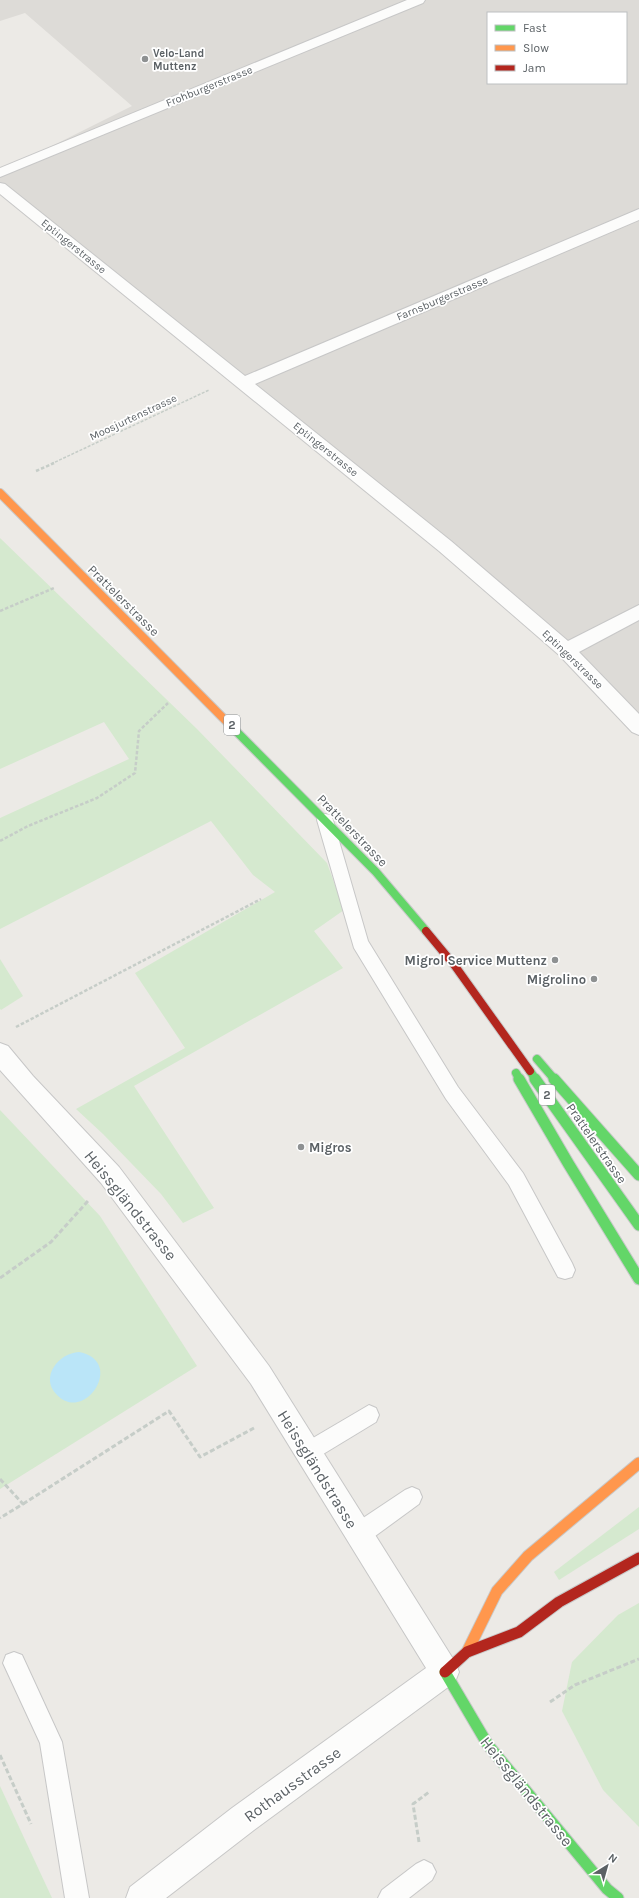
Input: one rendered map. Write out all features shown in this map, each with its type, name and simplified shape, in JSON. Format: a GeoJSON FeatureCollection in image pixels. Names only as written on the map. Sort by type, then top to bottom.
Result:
{"type":"FeatureCollection","features":[{"type":"Feature","properties":{"kind":"main road","name":"Prattelerstrasse"},"geometry":{"type":"LineString","coordinates":[[0,493],[376,872],[455,966],[639,1225]]}},
{"type":"Feature","properties":{"kind":"main road"},"geometry":{"type":"LineString","coordinates":[[455,966],[516,1036]]}},
{"type":"Feature","properties":{"kind":"main road"},"geometry":{"type":"LineString","coordinates":[[455,966],[502,1048]]}},
{"type":"Feature","properties":{"kind":"main road"},"geometry":{"type":"LineString","coordinates":[[532,1053],[639,1176]]}},
{"type":"Feature","properties":{"kind":"main road"},"geometry":{"type":"LineString","coordinates":[[513,1068],[568,1163],[639,1279]]}},
{"type":"Feature","properties":{"kind":"main road"},"geometry":{"type":"LineString","coordinates":[[467,1652],[497,1591],[528,1556],[639,1463]]}},
{"type":"Feature","properties":{"kind":"main road"},"geometry":{"type":"LineString","coordinates":[[445,1672],[467,1652],[519,1632],[559,1602],[639,1558]]}},
{"type":"Feature","properties":{"kind":"main road","name":"Heissgländstrasse"},"geometry":{"type":"LineString","coordinates":[[445,1672],[488,1746],[607,1889],[618,1898]]}},
{"type":"Feature","properties":{"kind":"street","name":"Frohburgerstrasse"},"geometry":{"type":"LineString","coordinates":[[0,173],[418,0]]}},
{"type":"Feature","properties":{"kind":"street","name":"Eptingerstrasse"},"geometry":{"type":"LineString","coordinates":[[0,187],[445,546],[566,650],[639,727]]}},
{"type":"Feature","properties":{"kind":"street","name":"Farnsburgerstrasse"},"geometry":{"type":"LineString","coordinates":[[241,380],[639,214]]}},
{"type":"Feature","properties":{"kind":"street"},"geometry":{"type":"LineString","coordinates":[[566,650],[639,612]]}},
{"type":"Feature","properties":{"kind":"street","name":"Heissgländstrasse"},"geometry":{"type":"LineString","coordinates":[[0,1053],[25,1083],[110,1175],[260,1375],[445,1672]]}},
{"type":"Feature","properties":{"kind":"street","name":"Rothausstrasse"},"geometry":{"type":"LineString","coordinates":[[141,1898],[243,1819],[445,1672]]}},
{"type":"Feature","properties":{"kind":"lane"},"geometry":{"type":"LineString","coordinates":[[325,820],[360,942],[452,1093],[516,1179],[564,1270]]}},
{"type":"Feature","properties":{"kind":"lane"},"geometry":{"type":"LineString","coordinates":[[308,1452],[369,1415]]}},
{"type":"Feature","properties":{"kind":"lane"},"geometry":{"type":"LineString","coordinates":[[359,1534],[412,1497]]}},
{"type":"Feature","properties":{"kind":"lane"},"geometry":{"type":"LineString","coordinates":[[14,1663],[51,1742],[76,1898]]}},
{"type":"Feature","properties":{"kind":"lane"},"geometry":{"type":"LineString","coordinates":[[390,1898],[424,1872]]}},
{"type":"Feature","properties":{"kind":"path","name":"Moosjurtenstrasse"},"geometry":{"type":"LineString","coordinates":[[36,471],[241,380]]}},
{"type":"Feature","properties":{"kind":"path"},"geometry":{"type":"LineString","coordinates":[[0,611],[82,576]]}},
{"type":"Feature","properties":{"kind":"path"},"geometry":{"type":"LineString","coordinates":[[0,841],[28,826],[97,798],[135,773],[139,731],[162,707],[195,689]]}},
{"type":"Feature","properties":{"kind":"path"},"geometry":{"type":"LineString","coordinates":[[14,1028],[262,899]]}},
{"type":"Feature","properties":{"kind":"path"},"geometry":{"type":"LineString","coordinates":[[0,1278],[51,1242],[110,1175]]}},
{"type":"Feature","properties":{"kind":"path"},"geometry":{"type":"LineString","coordinates":[[0,1518],[169,1411],[200,1457],[283,1413]]}},
{"type":"Feature","properties":{"kind":"path"},"geometry":{"type":"LineString","coordinates":[[0,1479],[23,1504]]}},
{"type":"Feature","properties":{"kind":"path"},"geometry":{"type":"LineString","coordinates":[[550,1702],[575,1685],[639,1659]]}},
{"type":"Feature","properties":{"kind":"path"},"geometry":{"type":"LineString","coordinates":[[424,1872],[413,1804],[429,1792]]}},
{"type":"Feature","properties":{"kind":"shaded area"},"geometry":{"type":"Polygon","coordinates":[[[0,0],[639,0],[639,727],[566,650],[0,187],[0,172],[132,106],[25,13],[0,21],[0,0]]]}},
{"type":"Feature","properties":{"kind":"green space"},"geometry":{"type":"Polygon","coordinates":[[[0,538],[197,729],[327,863],[344,910],[314,931],[343,968],[134,1086],[214,1208],[183,1223],[161,1194],[103,1134],[76,1109],[185,1048],[135,973],[275,892],[253,875],[211,821],[0,929],[0,818],[129,759],[104,722],[0,769],[0,538]]]}},
{"type":"Feature","properties":{"kind":"green space"},"geometry":{"type":"Polygon","coordinates":[[[0,959],[23,996],[1,1010],[0,1009],[0,959]]]}},
{"type":"Feature","properties":{"kind":"green space"},"geometry":{"type":"Polygon","coordinates":[[[0,1110],[100,1216],[197,1366],[0,1489],[0,1110]]]}},
{"type":"Feature","properties":{"kind":"green space"},"geometry":{"type":"Polygon","coordinates":[[[639,1507],[639,1529],[559,1580],[554,1572],[639,1507]]]}},
{"type":"Feature","properties":{"kind":"green space"},"geometry":{"type":"Polygon","coordinates":[[[639,1603],[639,1827],[603,1790],[562,1711],[572,1662],[618,1615],[639,1603]]]}},
{"type":"Feature","properties":{"kind":"green space"},"geometry":{"type":"Polygon","coordinates":[[[0,1786],[52,1898],[0,1898],[0,1786]]]}},
{"type":"Feature","properties":{"kind":"water"},"geometry":{"type":"Polygon","coordinates":[[[79,1352],[93,1358],[99,1367],[100,1377],[96,1388],[89,1397],[79,1402],[68,1402],[57,1395],[52,1388],[50,1381],[51,1374],[59,1361],[72,1353],[79,1352]]]}},
{"type":"Feature","properties":{"kind":"traffic: fast"},"geometry":{"type":"LineString","coordinates":[[233,728],[376,872],[426,931]]}},
{"type":"Feature","properties":{"kind":"traffic: fast"},"geometry":{"type":"LineString","coordinates":[[537,1059],[639,1175]]}},
{"type":"Feature","properties":{"kind":"traffic: fast"},"geometry":{"type":"LineString","coordinates":[[530,1071],[639,1225]]}},
{"type":"Feature","properties":{"kind":"traffic: fast"},"geometry":{"type":"LineString","coordinates":[[516,1073],[568,1163],[639,1279]]}},
{"type":"Feature","properties":{"kind":"traffic: fast"},"geometry":{"type":"LineString","coordinates":[[445,1672],[488,1745],[607,1889],[618,1898]]}},
{"type":"Feature","properties":{"kind":"traffic: slow"},"geometry":{"type":"LineString","coordinates":[[0,493],[233,728]]}},
{"type":"Feature","properties":{"kind":"traffic: slow"},"geometry":{"type":"LineString","coordinates":[[467,1652],[497,1591],[528,1556],[639,1463]]}},
{"type":"Feature","properties":{"kind":"traffic: jam"},"geometry":{"type":"LineString","coordinates":[[426,931],[455,966],[530,1071]]}},
{"type":"Feature","properties":{"kind":"traffic: jam"},"geometry":{"type":"LineString","coordinates":[[445,1672],[467,1652],[519,1632],[559,1602],[639,1558]]}},
{"type":"Feature","properties":{"kind":"place","name":"Velo-Land Muttenz"},"geometry":{"type":"Point","coordinates":[145,59]}},
{"type":"Feature","properties":{"kind":"place","name":"Migrol Service Muttenz"},"geometry":{"type":"Point","coordinates":[555,960]}},
{"type":"Feature","properties":{"kind":"place","name":"Migrolino"},"geometry":{"type":"Point","coordinates":[594,979]}},
{"type":"Feature","properties":{"kind":"place","name":"Migros"},"geometry":{"type":"Point","coordinates":[301,1147]}}]}
